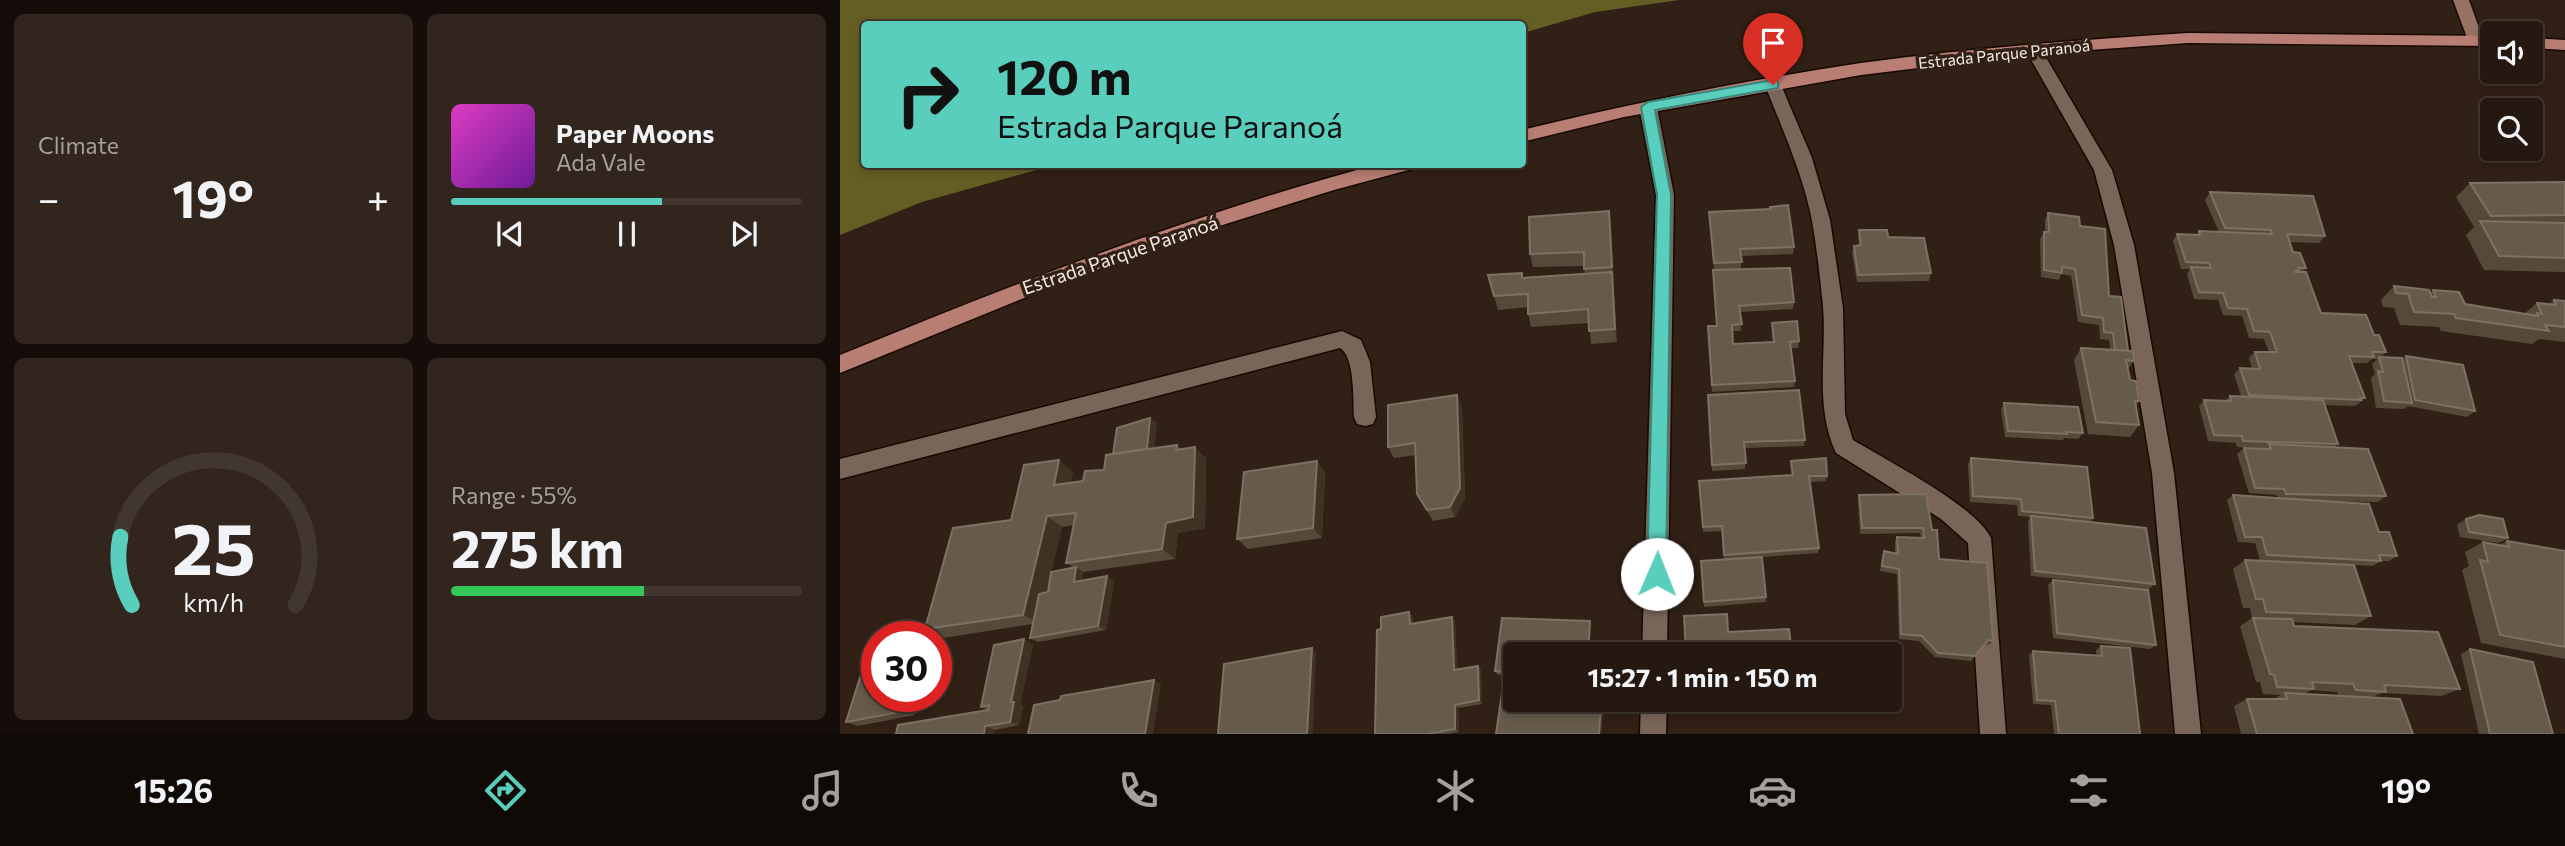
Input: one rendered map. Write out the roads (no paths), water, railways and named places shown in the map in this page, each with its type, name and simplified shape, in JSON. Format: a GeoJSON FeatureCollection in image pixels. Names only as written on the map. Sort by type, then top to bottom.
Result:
{"type":"FeatureCollection","features":[{"type":"Feature","properties":{"kind":"main road","name":"Estrada Parque Paranoá"},"geometry":{"type":"LineString","coordinates":[[1526,135],[1648,107],[1861,69],[2033,49],[2188,38],[2480,40]]}},
{"type":"Feature","properties":{"kind":"main road"},"geometry":{"type":"LineString","coordinates":[[2543,44],[2565,46]]}},
{"type":"Feature","properties":{"kind":"main road","name":"Estrada Parque Paranoá"},"geometry":{"type":"LineString","coordinates":[[840,364],[1024,288],[1312,187],[1390,168]]}},
{"type":"Feature","properties":{"kind":"street"},"geometry":{"type":"LineString","coordinates":[[2461,0],[2480,33]]}},
{"type":"Feature","properties":{"kind":"street"},"geometry":{"type":"LineString","coordinates":[[2033,49],[2103,170],[2124,245],[2163,473],[2188,734]]}},
{"type":"Feature","properties":{"kind":"street"},"geometry":{"type":"LineString","coordinates":[[1773,85],[1803,158],[1821,220],[1833,308],[1834,414],[1843,446],[1949,511],[1979,538],[1993,734]]}},
{"type":"Feature","properties":{"kind":"street"},"geometry":{"type":"LineString","coordinates":[[1648,107],[1665,205],[1655,642]]}},
{"type":"Feature","properties":{"kind":"street"},"geometry":{"type":"LineString","coordinates":[[840,469],[1342,338],[1354,346],[1360,362],[1365,417]]}},
{"type":"Feature","properties":{"kind":"street"},"geometry":{"type":"LineString","coordinates":[[1653,734],[1654,712]]}}]}
